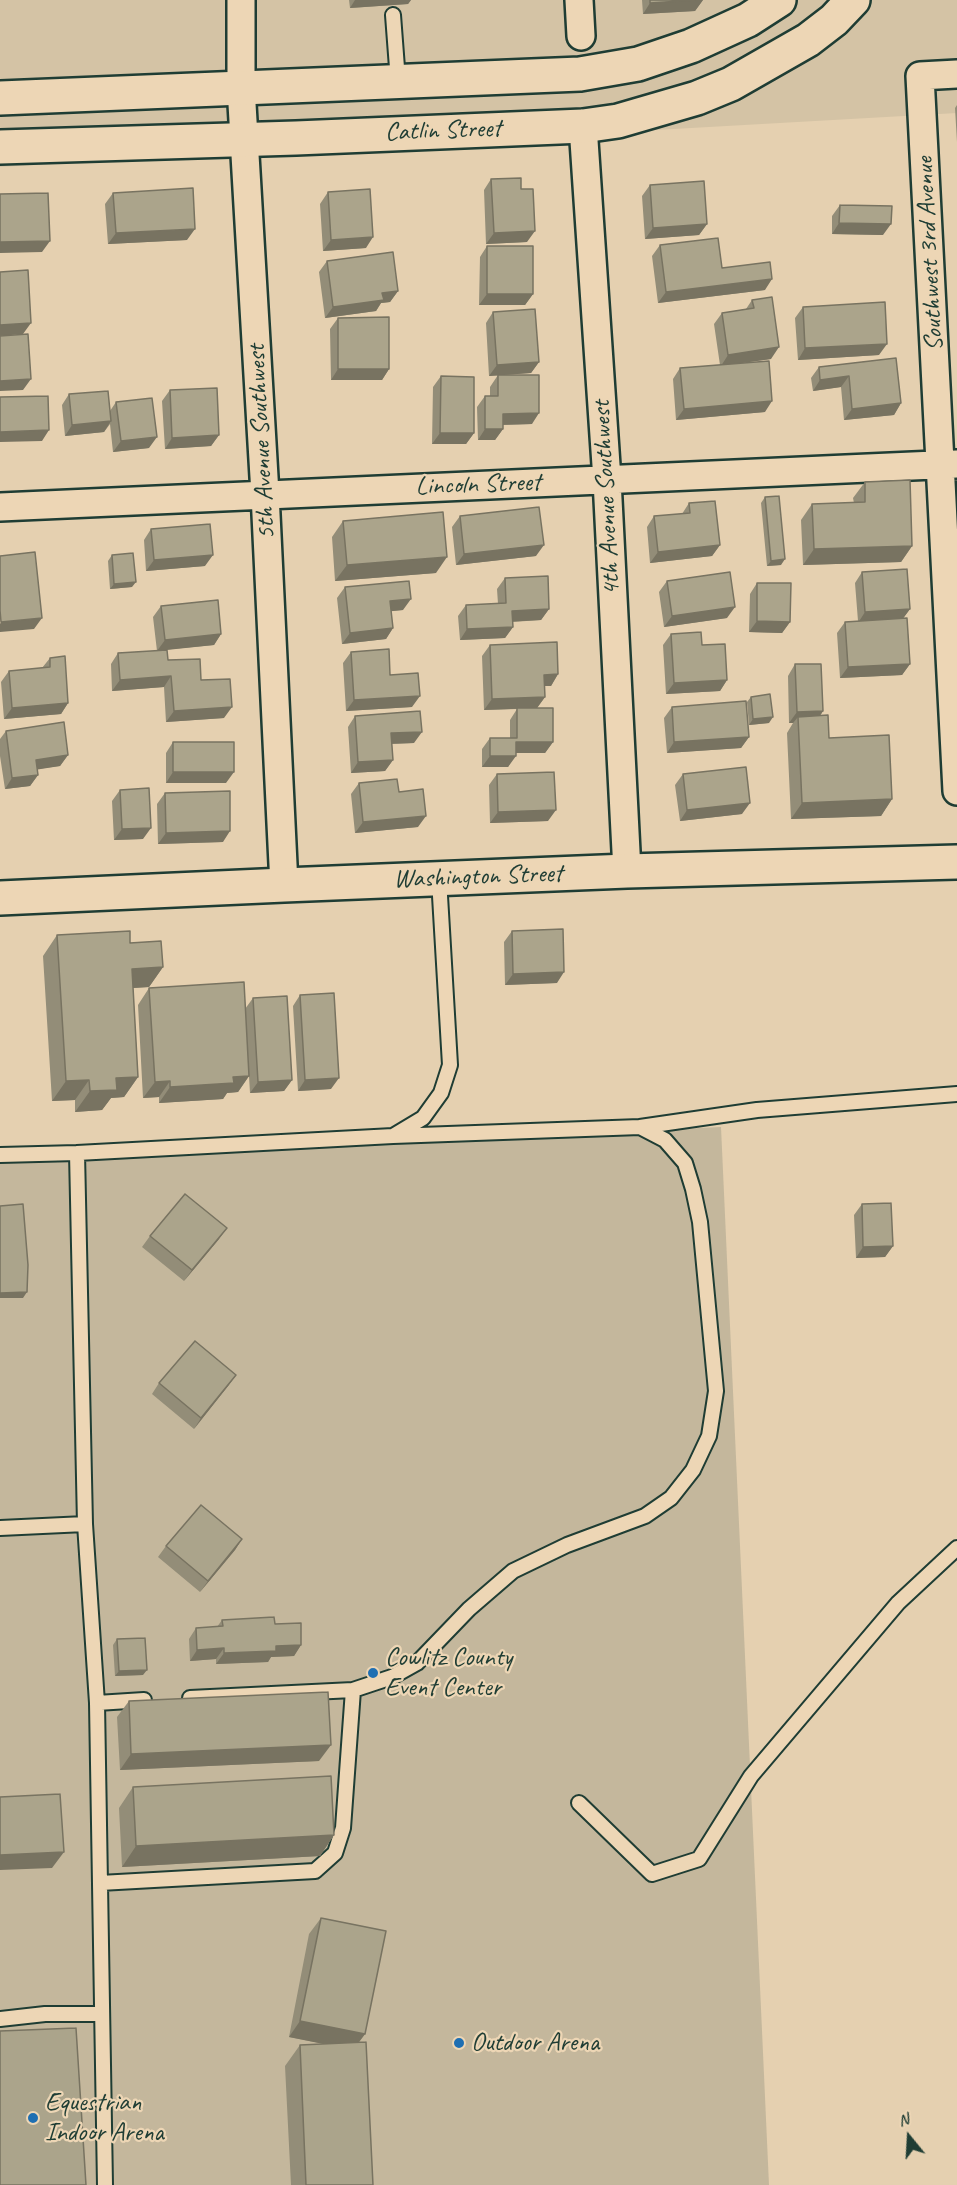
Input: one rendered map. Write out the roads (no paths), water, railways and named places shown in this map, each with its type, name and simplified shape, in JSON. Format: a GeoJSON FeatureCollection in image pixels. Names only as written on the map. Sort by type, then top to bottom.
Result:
{"type":"FeatureCollection","features":[{"type":"Feature","properties":{"kind":"main road","name":"Catlin Street"},"geometry":{"type":"LineString","coordinates":[[0,98],[580,74],[638,64],[691,46],[748,20],[779,0]]}},
{"type":"Feature","properties":{"kind":"main road","name":"Catlin Street"},"geometry":{"type":"LineString","coordinates":[[0,147],[583,126],[618,121],[697,98],[731,84],[808,40],[834,20],[853,0]]}},
{"type":"Feature","properties":{"kind":"main road","name":"Washington Street"},"geometry":{"type":"LineString","coordinates":[[0,898],[627,871],[957,862]]}},
{"type":"Feature","properties":{"kind":"street","name":"5th Avenue Southwest"},"geometry":{"type":"LineString","coordinates":[[241,0],[241,87],[265,494],[284,885]]}},
{"type":"Feature","properties":{"kind":"street"},"geometry":{"type":"LineString","coordinates":[[579,0],[581,36]]}},
{"type":"Feature","properties":{"kind":"street","name":"Southwest 3rd Avenue"},"geometry":{"type":"LineString","coordinates":[[957,74],[920,76],[949,464],[957,791]]}},
{"type":"Feature","properties":{"kind":"street","name":"4th Avenue Southwest"},"geometry":{"type":"LineString","coordinates":[[583,126],[607,480],[627,871]]}},
{"type":"Feature","properties":{"kind":"street","name":"Lincoln Street"},"geometry":{"type":"LineString","coordinates":[[0,507],[949,464]]}},
{"type":"Feature","properties":{"kind":"lane"},"geometry":{"type":"LineString","coordinates":[[393,15],[398,81]]}},
{"type":"Feature","properties":{"kind":"lane"},"geometry":{"type":"LineString","coordinates":[[393,1136],[423,1118],[441,1093],[450,1065],[439,879]]}},
{"type":"Feature","properties":{"kind":"lane"},"geometry":{"type":"LineString","coordinates":[[0,1155],[393,1136],[640,1127],[757,1110],[957,1094]]}},
{"type":"Feature","properties":{"kind":"lane"},"geometry":{"type":"LineString","coordinates":[[178,1699],[352,1690],[392,1677],[417,1663],[470,1609],[513,1571],[567,1545],[645,1516],[671,1498],[693,1470],[709,1436],[716,1391],[699,1222],[693,1189],[685,1163],[665,1140],[640,1127]]}},
{"type":"Feature","properties":{"kind":"lane"},"geometry":{"type":"LineString","coordinates":[[77,1153],[85,1524],[97,1703],[105,2185]]}},
{"type":"Feature","properties":{"kind":"lane"},"geometry":{"type":"LineString","coordinates":[[0,1528],[85,1524]]}},
{"type":"Feature","properties":{"kind":"lane"},"geometry":{"type":"LineString","coordinates":[[579,1803],[652,1874],[699,1858],[751,1776],[898,1603],[957,1548]]}},
{"type":"Feature","properties":{"kind":"lane"},"geometry":{"type":"LineString","coordinates":[[100,1882],[315,1871],[335,1853],[344,1828],[352,1690]]}},
{"type":"Feature","properties":{"kind":"lane"},"geometry":{"type":"LineString","coordinates":[[97,1703],[155,1700]]}},
{"type":"Feature","properties":{"kind":"lane"},"geometry":{"type":"LineString","coordinates":[[0,2019],[45,2014],[102,2014]]}},
{"type":"Feature","properties":{"kind":"place","name":"Cowlitz County Event Center"},"geometry":{"type":"Point","coordinates":[373,1673]}},
{"type":"Feature","properties":{"kind":"place","name":"Outdoor Arena"},"geometry":{"type":"Point","coordinates":[459,2043]}},
{"type":"Feature","properties":{"kind":"place","name":"Equestrian Indoor Arena"},"geometry":{"type":"Point","coordinates":[33,2118]}}]}
